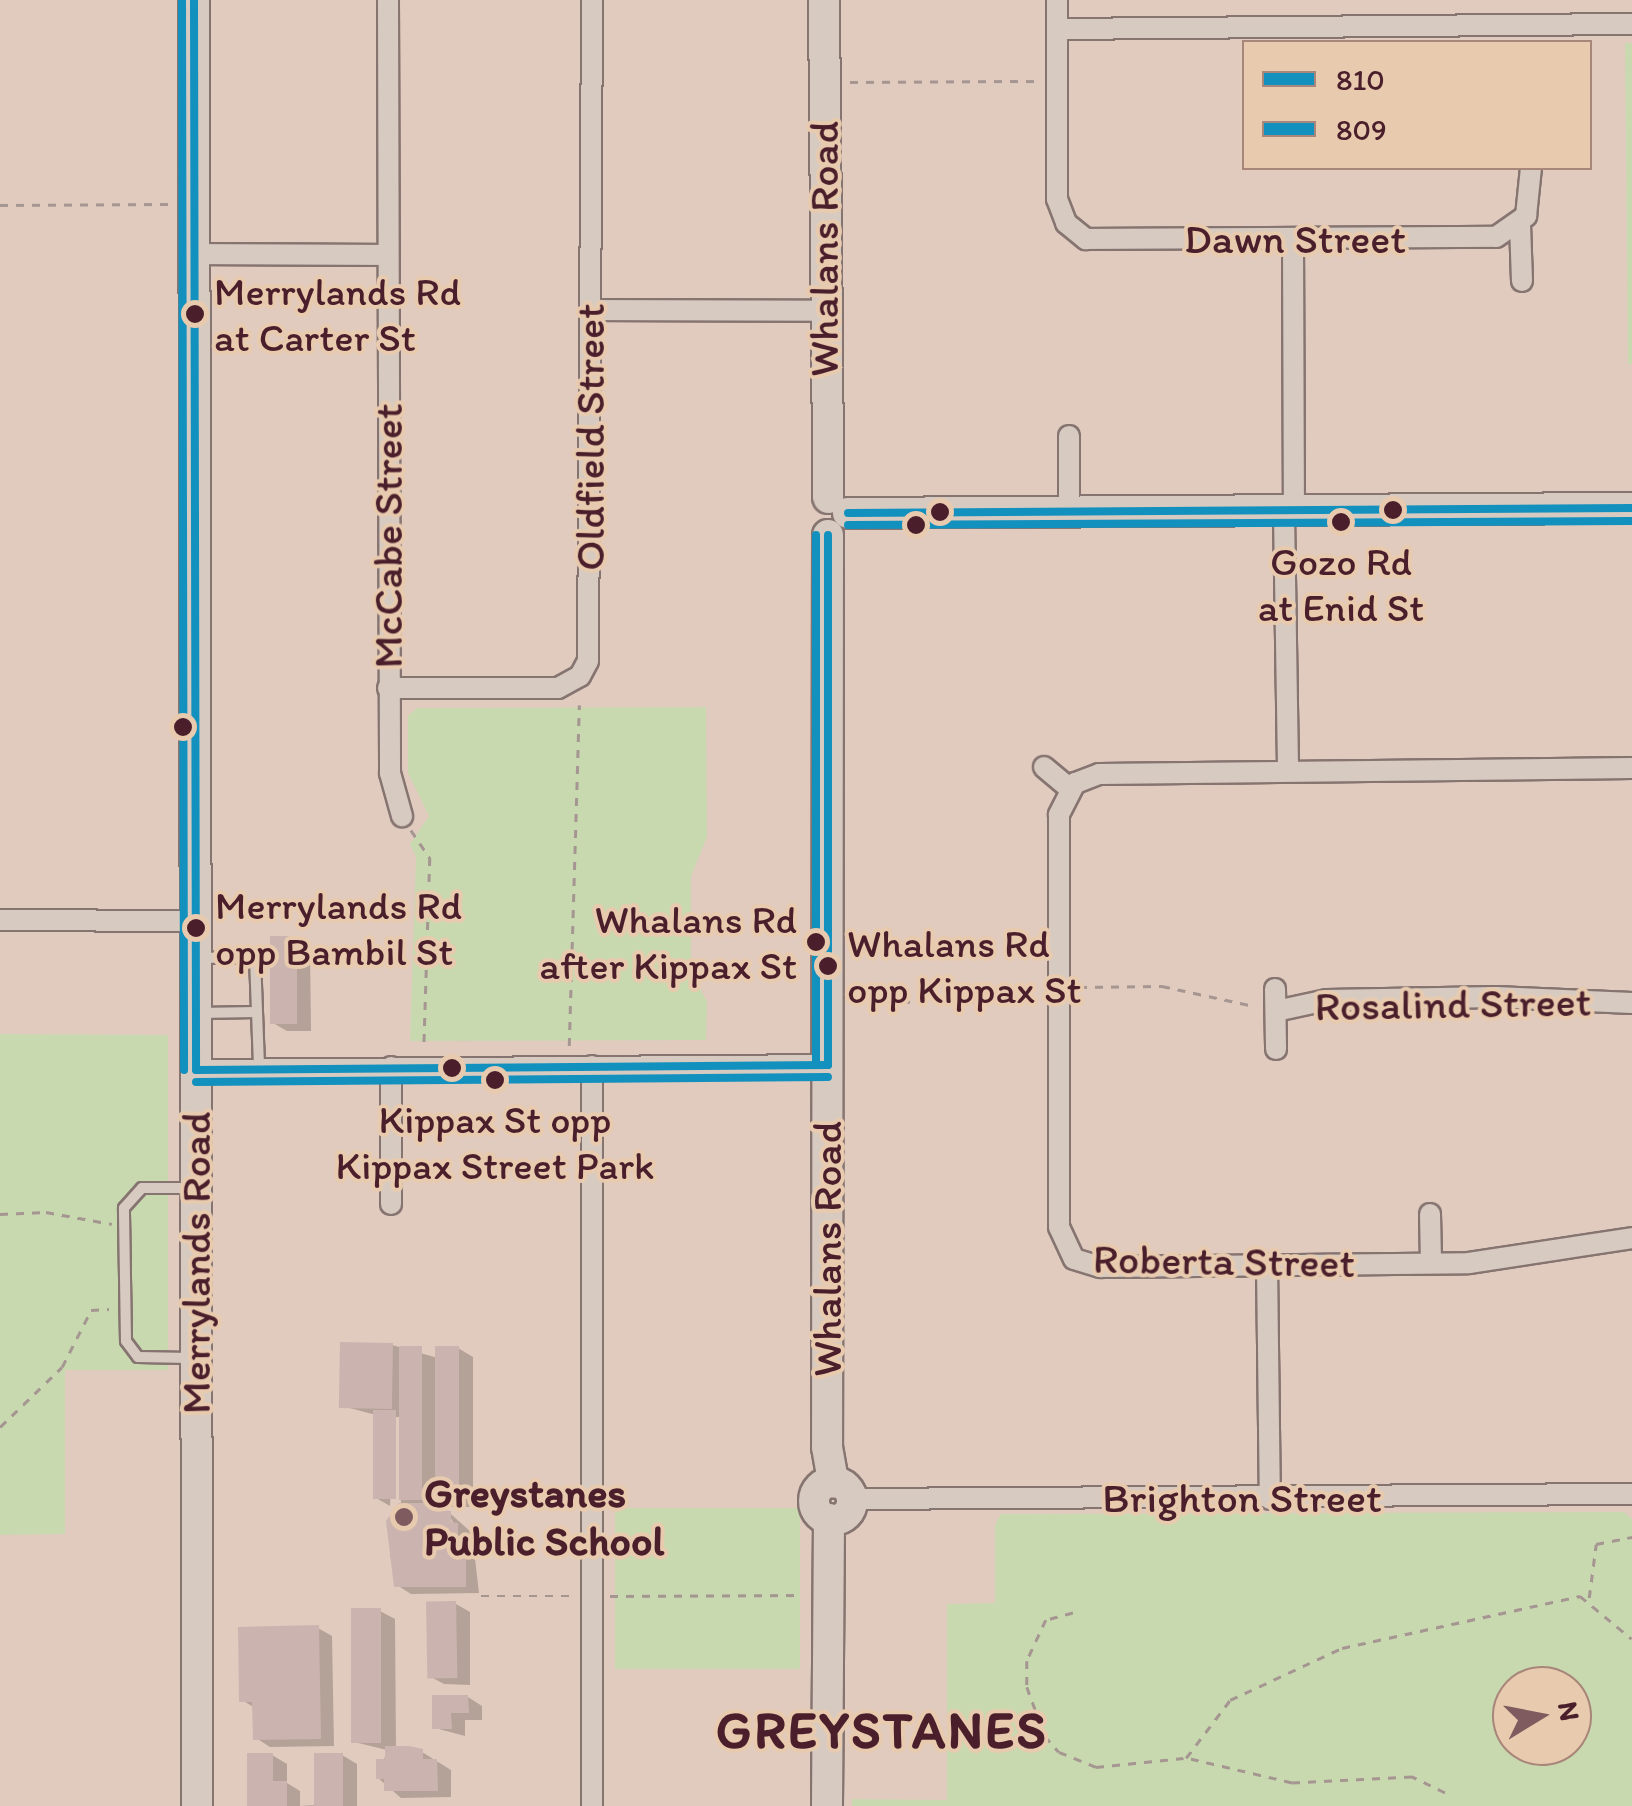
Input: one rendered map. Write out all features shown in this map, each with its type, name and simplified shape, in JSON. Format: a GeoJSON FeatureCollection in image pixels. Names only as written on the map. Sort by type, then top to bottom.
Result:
{"type":"FeatureCollection","features":[{"type":"Feature","properties":{"kind":"street","name":"Merrylands Road"},"geometry":{"type":"LineString","coordinates":[[194,0],[197,1806]]}},
{"type":"Feature","properties":{"kind":"street"},"geometry":{"type":"LineString","coordinates":[[194,254],[387,255],[388,0]]}},
{"type":"Feature","properties":{"kind":"street","name":"Oldfield Street"},"geometry":{"type":"LineString","coordinates":[[388,688],[548,690],[568,686],[584,670],[590,650],[592,0]]}},
{"type":"Feature","properties":{"kind":"street","name":"Whalans Road"},"geometry":{"type":"LineString","coordinates":[[824,0],[824,311],[834,516],[827,1447],[838,1500],[828,1595],[827,1806]]}},
{"type":"Feature","properties":{"kind":"street","name":"Dawn Street"},"geometry":{"type":"LineString","coordinates":[[1057,0],[1058,199],[1064,236],[1093,241],[1489,238],[1520,224]]}},
{"type":"Feature","properties":{"kind":"street"},"geometry":{"type":"LineString","coordinates":[[1056,29],[1530,34],[1632,24]]}},
{"type":"Feature","properties":{"kind":"street"},"geometry":{"type":"LineString","coordinates":[[1522,281],[1520,224],[1530,207],[1531,170]]}},
{"type":"Feature","properties":{"kind":"street"},"geometry":{"type":"LineString","coordinates":[[1288,770],[1293,239]]}},
{"type":"Feature","properties":{"kind":"street","name":"McCabe Street"},"geometry":{"type":"LineString","coordinates":[[387,255],[390,773],[402,816]]}},
{"type":"Feature","properties":{"kind":"street"},"geometry":{"type":"LineString","coordinates":[[591,310],[824,311]]}},
{"type":"Feature","properties":{"kind":"street"},"geometry":{"type":"LineString","coordinates":[[1069,436],[1069,514]]}},
{"type":"Feature","properties":{"kind":"street"},"geometry":{"type":"LineString","coordinates":[[834,516],[1632,508]]}},
{"type":"Feature","properties":{"kind":"street"},"geometry":{"type":"LineString","coordinates":[[1044,767],[1070,789],[1099,774],[1632,768]]}},
{"type":"Feature","properties":{"kind":"street","name":"Roberta Street"},"geometry":{"type":"LineString","coordinates":[[1070,789],[1059,815],[1059,1227],[1064,1246],[1081,1263],[1478,1263],[1632,1238]]}},
{"type":"Feature","properties":{"kind":"street"},"geometry":{"type":"LineString","coordinates":[[0,920],[196,921]]}},
{"type":"Feature","properties":{"kind":"street","name":"Rosalind Street"},"geometry":{"type":"LineString","coordinates":[[1275,988],[1276,1049]]}},
{"type":"Feature","properties":{"kind":"street","name":"Rosalind Street"},"geometry":{"type":"LineString","coordinates":[[1276,1011],[1327,1000],[1496,996],[1632,1003]]}},
{"type":"Feature","properties":{"kind":"street"},"geometry":{"type":"LineString","coordinates":[[592,1066],[592,1806]]}},
{"type":"Feature","properties":{"kind":"street"},"geometry":{"type":"LineString","coordinates":[[196,1070],[828,1066]]}},
{"type":"Feature","properties":{"kind":"street"},"geometry":{"type":"LineString","coordinates":[[391,1067],[391,1204]]}},
{"type":"Feature","properties":{"kind":"street"},"geometry":{"type":"LineString","coordinates":[[1430,1214],[1430,1262]]}},
{"type":"Feature","properties":{"kind":"street"},"geometry":{"type":"LineString","coordinates":[[1267,1264],[1270,1499]]}},
{"type":"Feature","properties":{"kind":"street","name":"Brighton Street"},"geometry":{"type":"LineString","coordinates":[[838,1500],[1632,1494]]}},
{"type":"Feature","properties":{"kind":"lane"},"geometry":{"type":"LineString","coordinates":[[196,958],[255,957],[259,1068]]}},
{"type":"Feature","properties":{"kind":"lane"},"geometry":{"type":"LineString","coordinates":[[197,1013],[257,1012]]}},
{"type":"Feature","properties":{"kind":"lane"},"geometry":{"type":"LineString","coordinates":[[196,1188],[142,1188],[128,1199],[124,1224],[126,1342],[138,1358],[196,1358]]}},
{"type":"Feature","properties":{"kind":"path"},"geometry":{"type":"LineString","coordinates":[[824,82],[1042,82]]}},
{"type":"Feature","properties":{"kind":"path"},"geometry":{"type":"LineString","coordinates":[[0,205],[171,204]]}},
{"type":"Feature","properties":{"kind":"path"},"geometry":{"type":"LineString","coordinates":[[569,1046],[579,706]]}},
{"type":"Feature","properties":{"kind":"path"},"geometry":{"type":"LineString","coordinates":[[402,816],[430,858],[424,1045]]}},
{"type":"Feature","properties":{"kind":"path"},"geometry":{"type":"LineString","coordinates":[[0,1214],[46,1212],[87,1224],[124,1224]]}},
{"type":"Feature","properties":{"kind":"path"},"geometry":{"type":"LineString","coordinates":[[0,1428],[62,1367],[91,1310],[126,1309]]}},
{"type":"Feature","properties":{"kind":"path"},"geometry":{"type":"LineString","coordinates":[[1589,1600],[1596,1544],[1632,1537]]}},
{"type":"Feature","properties":{"kind":"path"},"geometry":{"type":"LineString","coordinates":[[481,1596],[828,1595]]}},
{"type":"Feature","properties":{"kind":"path"},"geometry":{"type":"LineString","coordinates":[[1186,1758],[1230,1700],[1342,1648],[1560,1598],[1589,1600],[1632,1639]]}},
{"type":"Feature","properties":{"kind":"path"},"geometry":{"type":"LineString","coordinates":[[1072,1613],[1046,1620],[1027,1661],[1028,1687],[1045,1736],[1059,1752],[1096,1766],[1186,1758],[1292,1783],[1412,1777],[1444,1793]]}},
{"type":"Feature","properties":{"kind":"green space"},"geometry":{"type":"Polygon","coordinates":[[[1625,43],[1632,43],[1632,364],[1628,364],[1625,43]]]}},
{"type":"Feature","properties":{"kind":"green space"},"geometry":{"type":"Polygon","coordinates":[[[706,707],[707,837],[691,876],[691,970],[707,1002],[706,1040],[410,1041],[416,857],[410,844],[429,816],[408,773],[408,716],[417,708],[706,707]]]}},
{"type":"Feature","properties":{"kind":"green space"},"geometry":{"type":"Polygon","coordinates":[[[0,1034],[168,1035],[168,1370],[65,1370],[65,1534],[0,1535],[0,1034]]]}},
{"type":"Feature","properties":{"kind":"green space"},"geometry":{"type":"Polygon","coordinates":[[[615,1508],[800,1508],[800,1669],[615,1669],[615,1508]]]}},
{"type":"Feature","properties":{"kind":"green space"},"geometry":{"type":"Polygon","coordinates":[[[1624,1512],[1632,1519],[1632,1806],[852,1806],[852,1799],[947,1800],[947,1604],[995,1603],[995,1525],[1001,1514],[1624,1512]]]}},
{"type":"Feature","properties":{"kind":"building"},"geometry":{"type":"Polygon","coordinates":[[[270,936],[297,936],[297,1024],[270,1024],[270,936]]]}},
{"type":"Feature","properties":{"kind":"building"},"geometry":{"type":"Polygon","coordinates":[[[340,1342],[393,1343],[392,1409],[339,1408],[340,1342]]]}},
{"type":"Feature","properties":{"kind":"building"},"geometry":{"type":"Polygon","coordinates":[[[399,1346],[422,1346],[422,1500],[399,1500],[399,1346]]]}},
{"type":"Feature","properties":{"kind":"building"},"geometry":{"type":"Polygon","coordinates":[[[435,1346],[459,1346],[459,1500],[435,1500],[435,1346]]]}},
{"type":"Feature","properties":{"kind":"building"},"geometry":{"type":"Polygon","coordinates":[[[373,1410],[396,1410],[396,1499],[373,1499],[373,1410]]]}},
{"type":"Feature","properties":{"kind":"building"},"geometry":{"type":"Polygon","coordinates":[[[399,1503],[441,1503],[441,1511],[451,1511],[451,1522],[458,1523],[458,1557],[466,1557],[466,1587],[394,1587],[386,1521],[399,1503]]]}},
{"type":"Feature","properties":{"kind":"building"},"geometry":{"type":"Polygon","coordinates":[[[456,1601],[457,1678],[427,1679],[426,1602],[456,1601]]]}},
{"type":"Feature","properties":{"kind":"building"},"geometry":{"type":"Polygon","coordinates":[[[351,1608],[381,1608],[381,1743],[351,1743],[351,1608]]]}},
{"type":"Feature","properties":{"kind":"building"},"geometry":{"type":"Polygon","coordinates":[[[319,1625],[321,1739],[253,1740],[252,1702],[239,1702],[238,1627],[319,1625]]]}},
{"type":"Feature","properties":{"kind":"building"},"geometry":{"type":"Polygon","coordinates":[[[432,1695],[468,1695],[469,1713],[451,1713],[452,1729],[432,1729],[432,1695]]]}},
{"type":"Feature","properties":{"kind":"building"},"geometry":{"type":"Polygon","coordinates":[[[385,1746],[423,1749],[423,1759],[437,1759],[438,1791],[384,1791],[384,1779],[376,1779],[376,1759],[385,1759],[385,1746]]]}},
{"type":"Feature","properties":{"kind":"building"},"geometry":{"type":"Polygon","coordinates":[[[247,1753],[273,1753],[273,1781],[287,1781],[287,1806],[247,1806],[247,1753]]]}},
{"type":"Feature","properties":{"kind":"building"},"geometry":{"type":"Polygon","coordinates":[[[314,1753],[343,1753],[343,1806],[314,1806],[314,1753]]]}},
{"type":"Feature","properties":{"kind":"transit line","name":"809"},"geometry":{"type":"LineString","coordinates":[[182,0],[184,1070]]}},
{"type":"Feature","properties":{"kind":"transit line","name":"810"},"geometry":{"type":"LineString","coordinates":[[194,0],[196,1070]]}},
{"type":"Feature","properties":{"kind":"transit line","name":"810"},"geometry":{"type":"LineString","coordinates":[[848,513],[1632,508]]}},
{"type":"Feature","properties":{"kind":"transit line","name":"809"},"geometry":{"type":"LineString","coordinates":[[848,525],[1632,521]]}},
{"type":"Feature","properties":{"kind":"transit line","name":"809"},"geometry":{"type":"LineString","coordinates":[[816,535],[816,1065]]}},
{"type":"Feature","properties":{"kind":"transit line","name":"810"},"geometry":{"type":"LineString","coordinates":[[828,535],[828,1065]]}},
{"type":"Feature","properties":{"kind":"transit line","name":"810"},"geometry":{"type":"LineString","coordinates":[[196,1070],[828,1065]]}},
{"type":"Feature","properties":{"kind":"transit line","name":"809"},"geometry":{"type":"LineString","coordinates":[[196,1082],[828,1077]]}},
{"type":"Feature","properties":{"kind":"place","name":"Merrylands Rd at Carter St"},"geometry":{"type":"Point","coordinates":[195,314]}},
{"type":"Feature","properties":{"kind":"place","name":"Gozo Rd at Enid St"},"geometry":{"type":"Point","coordinates":[1341,522]}},
{"type":"Feature","properties":{"kind":"place","name":"Merrylands Rd opp Bambil St"},"geometry":{"type":"Point","coordinates":[196,928]}},
{"type":"Feature","properties":{"kind":"place","name":"Whalans Rd after Kippax St"},"geometry":{"type":"Point","coordinates":[816,942]}},
{"type":"Feature","properties":{"kind":"place","name":"Whalans Rd opp Kippax St"},"geometry":{"type":"Point","coordinates":[828,966]}},
{"type":"Feature","properties":{"kind":"place","name":"Kippax St opp Kippax Street Park"},"geometry":{"type":"Point","coordinates":[495,1080]}},
{"type":"Feature","properties":{"kind":"place","name":"Greystanes Public School"},"geometry":{"type":"Point","coordinates":[404,1517]}},
{"type":"Feature","properties":{"kind":"district","name":"GREYSTANES"},"geometry":{"type":"Point","coordinates":[882,1731]}}]}
